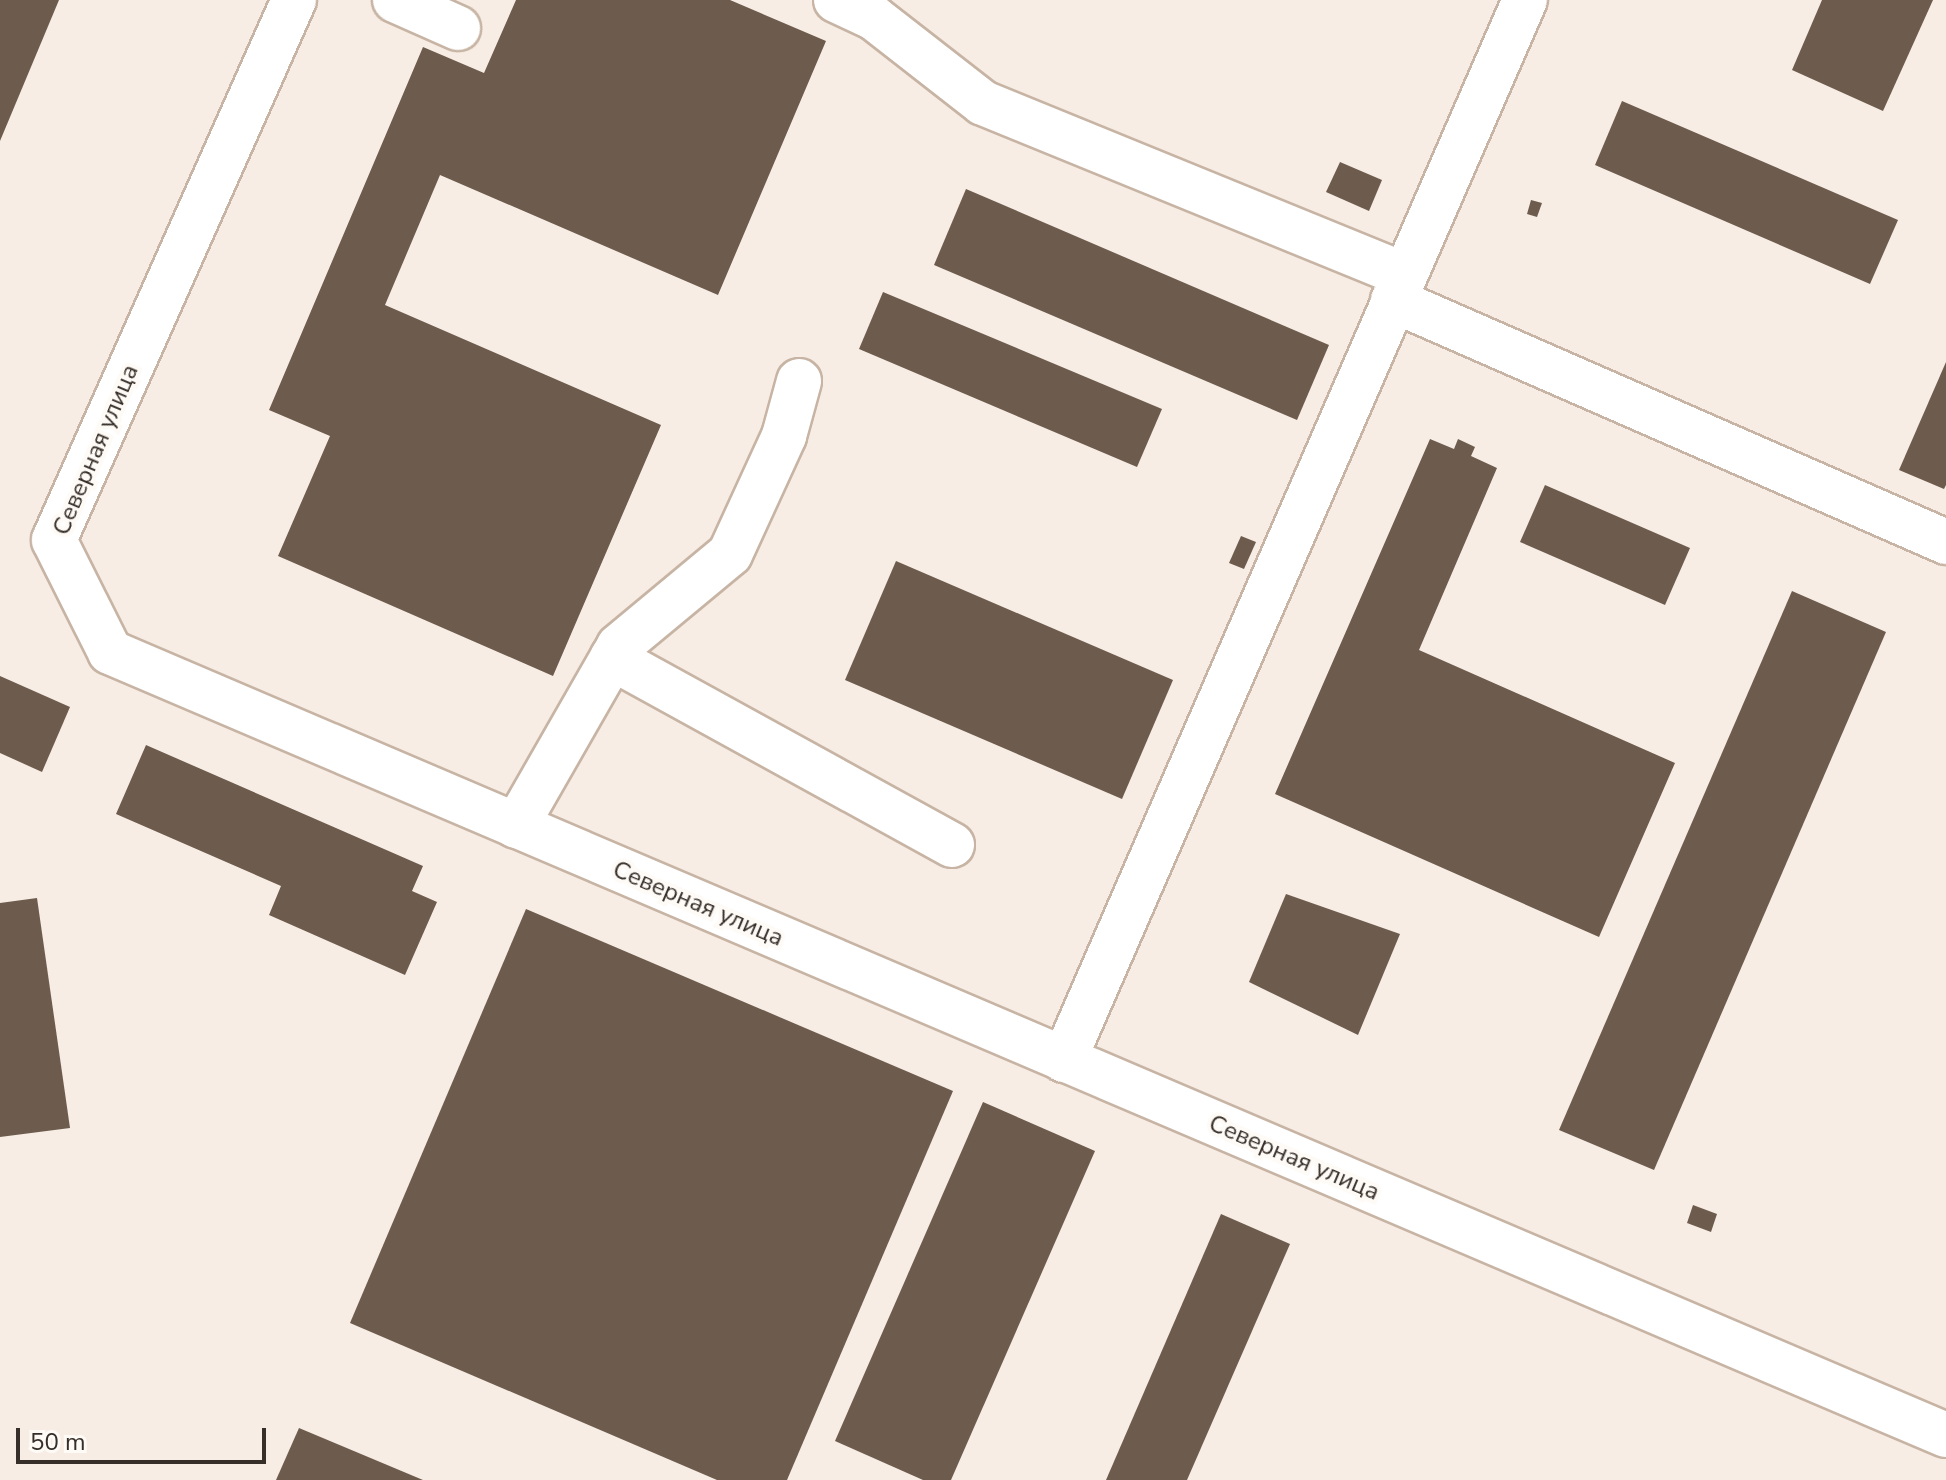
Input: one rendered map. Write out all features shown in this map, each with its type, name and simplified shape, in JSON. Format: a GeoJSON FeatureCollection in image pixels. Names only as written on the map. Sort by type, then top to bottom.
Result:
{"type":"FeatureCollection","features":[{"type":"Feature","properties":{"kind":"street","name":"Северная улица"},"geometry":{"type":"LineString","coordinates":[[294,0],[54,540],[110,652],[1946,1435]]}},
{"type":"Feature","properties":{"kind":"street"},"geometry":{"type":"LineString","coordinates":[[395,0],[458,28]]}},
{"type":"Feature","properties":{"kind":"street"},"geometry":{"type":"LineString","coordinates":[[836,0],[874,18],[983,103],[1398,288],[1946,542]]}},
{"type":"Feature","properties":{"kind":"street"},"geometry":{"type":"LineString","coordinates":[[1064,1060],[1525,0]]}},
{"type":"Feature","properties":{"kind":"street"},"geometry":{"type":"LineString","coordinates":[[516,826],[612,658],[730,554],[784,436],[799,381]]}},
{"type":"Feature","properties":{"kind":"street"},"geometry":{"type":"LineString","coordinates":[[612,658],[952,845]]}},
{"type":"Feature","properties":{"kind":"shaded area"},"geometry":{"type":"Polygon","coordinates":[[[0,0],[1946,0],[1946,1480],[0,1480],[0,0]]]}},
{"type":"Feature","properties":{"kind":"building"},"geometry":{"type":"Polygon","coordinates":[[[0,0],[59,0],[0,141],[0,0]]]}},
{"type":"Feature","properties":{"kind":"building"},"geometry":{"type":"Polygon","coordinates":[[[516,0],[730,0],[826,41],[718,295],[440,175],[385,305],[661,425],[553,676],[278,556],[330,436],[269,410],[423,47],[484,73],[516,0]]]}},
{"type":"Feature","properties":{"kind":"building"},"geometry":{"type":"Polygon","coordinates":[[[1822,0],[1933,0],[1883,111],[1792,70],[1822,0]]]}},
{"type":"Feature","properties":{"kind":"building"},"geometry":{"type":"Polygon","coordinates":[[[1622,101],[1898,220],[1870,284],[1595,165],[1622,101]]]}},
{"type":"Feature","properties":{"kind":"building"},"geometry":{"type":"Polygon","coordinates":[[[1340,162],[1382,180],[1369,211],[1326,192],[1340,162]]]}},
{"type":"Feature","properties":{"kind":"building"},"geometry":{"type":"Polygon","coordinates":[[[966,189],[1329,345],[1297,420],[934,265],[966,189]]]}},
{"type":"Feature","properties":{"kind":"building"},"geometry":{"type":"Polygon","coordinates":[[[1531,200],[1542,203],[1537,217],[1527,214],[1531,200]]]}},
{"type":"Feature","properties":{"kind":"building"},"geometry":{"type":"Polygon","coordinates":[[[883,292],[1162,409],[1137,467],[859,349],[883,292]]]}},
{"type":"Feature","properties":{"kind":"building"},"geometry":{"type":"Polygon","coordinates":[[[1946,362],[1946,485],[1944,489],[1899,470],[1946,362]]]}},
{"type":"Feature","properties":{"kind":"building"},"geometry":{"type":"Polygon","coordinates":[[[1430,439],[1454,449],[1458,439],[1475,447],[1471,456],[1497,468],[1419,650],[1675,763],[1599,937],[1275,794],[1430,439]]]}},
{"type":"Feature","properties":{"kind":"building"},"geometry":{"type":"Polygon","coordinates":[[[1545,485],[1690,548],[1665,605],[1520,542],[1545,485]]]}},
{"type":"Feature","properties":{"kind":"building"},"geometry":{"type":"Polygon","coordinates":[[[1241,536],[1256,542],[1244,569],[1229,563],[1241,536]]]}},
{"type":"Feature","properties":{"kind":"building"},"geometry":{"type":"Polygon","coordinates":[[[896,561],[1173,680],[1122,799],[845,680],[896,561]]]}},
{"type":"Feature","properties":{"kind":"building"},"geometry":{"type":"Polygon","coordinates":[[[1792,591],[1886,632],[1654,1170],[1559,1130],[1792,591]]]}},
{"type":"Feature","properties":{"kind":"building"},"geometry":{"type":"Polygon","coordinates":[[[0,676],[70,707],[42,772],[0,753],[0,676]]]}},
{"type":"Feature","properties":{"kind":"building"},"geometry":{"type":"Polygon","coordinates":[[[146,745],[423,866],[412,891],[437,902],[405,975],[269,915],[281,886],[116,814],[146,745]]]}},
{"type":"Feature","properties":{"kind":"building"},"geometry":{"type":"Polygon","coordinates":[[[1286,894],[1400,934],[1358,1035],[1249,982],[1286,894]]]}},
{"type":"Feature","properties":{"kind":"building"},"geometry":{"type":"Polygon","coordinates":[[[37,898],[70,1128],[0,1137],[0,903],[37,898]]]}},
{"type":"Feature","properties":{"kind":"building"},"geometry":{"type":"Polygon","coordinates":[[[526,909],[953,1091],[787,1480],[717,1480],[350,1323],[526,909]]]}},
{"type":"Feature","properties":{"kind":"building"},"geometry":{"type":"Polygon","coordinates":[[[983,1102],[1095,1151],[951,1480],[923,1480],[835,1441],[983,1102]]]}},
{"type":"Feature","properties":{"kind":"building"},"geometry":{"type":"Polygon","coordinates":[[[1693,1205],[1717,1214],[1711,1232],[1687,1223],[1693,1205]]]}},
{"type":"Feature","properties":{"kind":"building"},"geometry":{"type":"Polygon","coordinates":[[[1221,1214],[1290,1244],[1187,1480],[1106,1480],[1221,1214]]]}},
{"type":"Feature","properties":{"kind":"building"},"geometry":{"type":"Polygon","coordinates":[[[299,1428],[423,1480],[276,1480],[299,1428]]]}}]}
